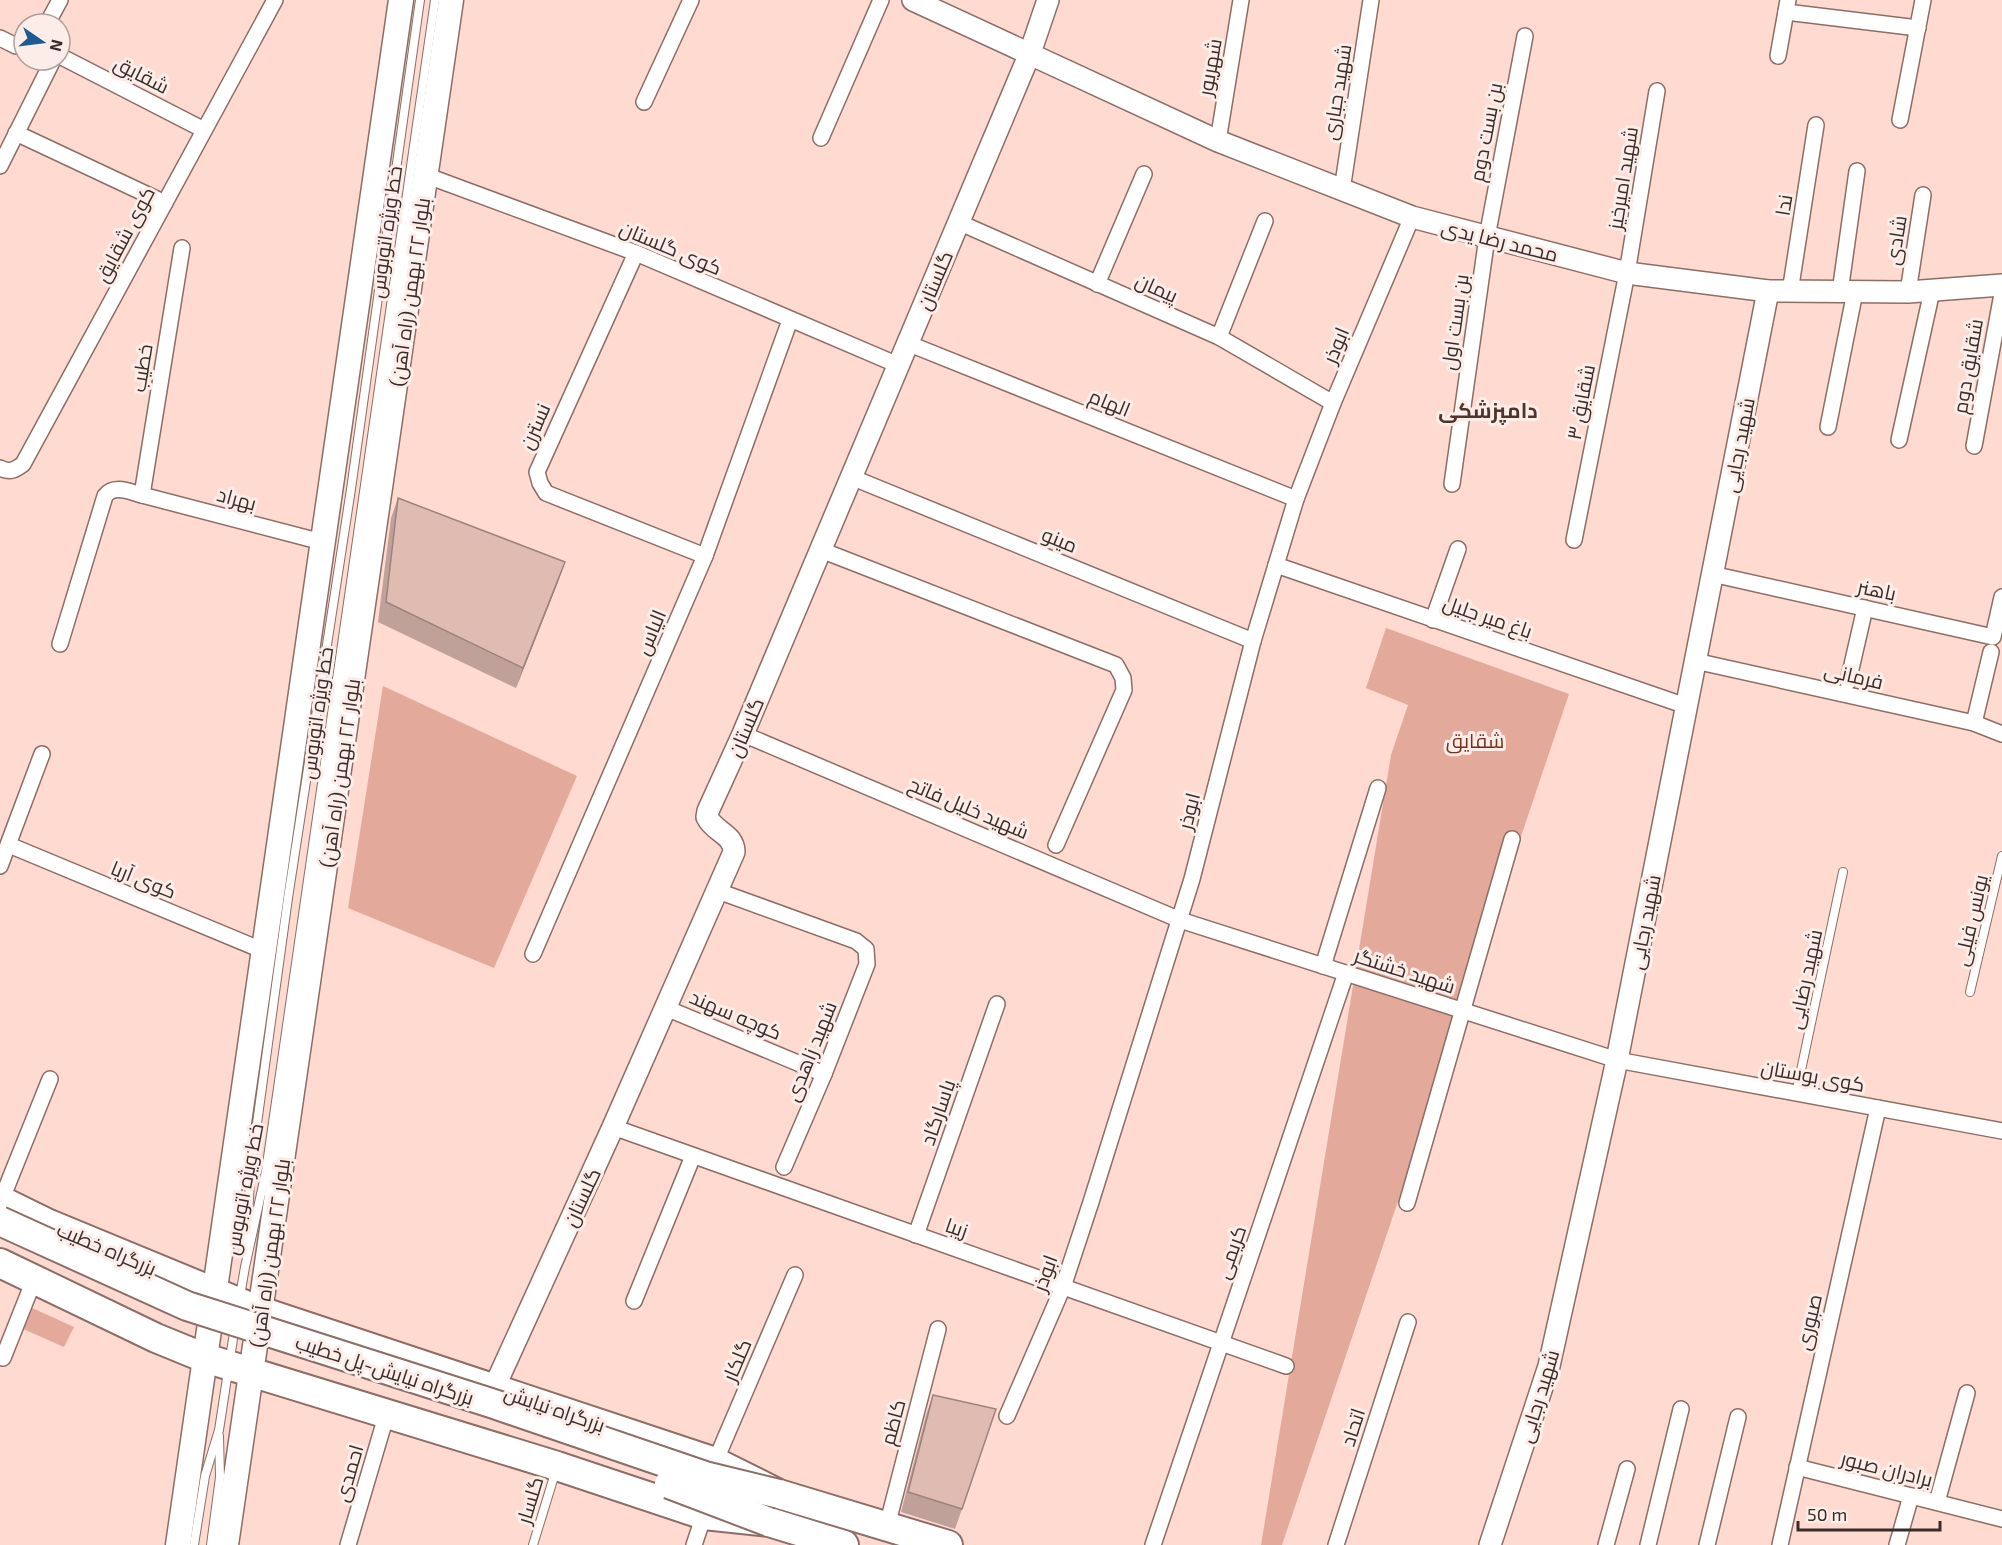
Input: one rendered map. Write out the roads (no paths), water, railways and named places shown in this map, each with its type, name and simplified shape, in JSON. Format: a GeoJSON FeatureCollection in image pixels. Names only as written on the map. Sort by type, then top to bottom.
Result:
{"type":"FeatureCollection","features":[{"type":"Feature","properties":{"kind":"highway","name":"بزرگراه خطیب"},"geometry":{"type":"LineString","coordinates":[[0,1201],[49,1224],[238,1302]]}},
{"type":"Feature","properties":{"kind":"highway","name":"بزرگراه نیایش-پل خطیب"},"geometry":{"type":"LineString","coordinates":[[0,1221],[186,1306],[491,1403],[705,1476],[779,1494]]}},
{"type":"Feature","properties":{"kind":"highway"},"geometry":{"type":"LineString","coordinates":[[19,1273],[44,1277],[60,1267],[67,1251],[62,1236],[49,1224]]}},
{"type":"Feature","properties":{"kind":"highway","name":"بزرگراه نیایش-پل خطیب"},"geometry":{"type":"LineString","coordinates":[[0,1241],[179,1323],[484,1420],[700,1495],[769,1522]]}},
{"type":"Feature","properties":{"kind":"highway"},"geometry":{"type":"LineString","coordinates":[[76,1300],[68,1279],[69,1268],[73,1259],[80,1252],[88,1246],[99,1244]]}},
{"type":"Feature","properties":{"kind":"highway"},"geometry":{"type":"LineString","coordinates":[[19,1273],[156,1338],[229,1365],[558,1466],[704,1515],[769,1522],[808,1540],[844,1545]]}},
{"type":"Feature","properties":{"kind":"highway","name":"بزرگراه نیایش"},"geometry":{"type":"LineString","coordinates":[[238,1302],[715,1462],[779,1494]]}},
{"type":"Feature","properties":{"kind":"highway"},"geometry":{"type":"LineString","coordinates":[[387,1413],[404,1358]]}},
{"type":"Feature","properties":{"kind":"highway"},"geometry":{"type":"LineString","coordinates":[[779,1494],[948,1545]]}},
{"type":"Feature","properties":{"kind":"main road","name":"بلوار ۲۲ بهمن (راه آهن)"},"geometry":{"type":"LineString","coordinates":[[178,1545],[229,1365],[238,1302],[264,951],[401,0]]}},
{"type":"Feature","properties":{"kind":"main road","name":"بلوار ۲۲ بهمن (راه آهن)"},"geometry":{"type":"LineString","coordinates":[[226,1545],[229,1365],[238,1302],[425,175],[451,0]]}},
{"type":"Feature","properties":{"kind":"main road","name":"محمد رضا یدی"},"geometry":{"type":"LineString","coordinates":[[913,0],[1218,141],[1412,217],[1487,237],[1627,273],[1768,291],[1908,292],[2002,285]]}},
{"type":"Feature","properties":{"kind":"main road","name":"گلستان"},"geometry":{"type":"LineString","coordinates":[[494,1388],[613,1127],[734,852],[734,844],[730,838],[710,824],[707,817],[1030,53],[1048,0]]}},
{"type":"Feature","properties":{"kind":"main road","name":"شهید رجایی"},"geometry":{"type":"LineString","coordinates":[[1490,1545],[1549,1366],[1617,1060],[1768,291]]}},
{"type":"Feature","properties":{"kind":"street","name":"کوی شقایق"},"geometry":{"type":"LineString","coordinates":[[0,468],[14,471],[23,464],[275,0]]}},
{"type":"Feature","properties":{"kind":"street"},"geometry":{"type":"LineString","coordinates":[[644,102],[692,0]]}},
{"type":"Feature","properties":{"kind":"street"},"geometry":{"type":"LineString","coordinates":[[820,138],[881,0]]}},
{"type":"Feature","properties":{"kind":"street","name":"شهریور"},"geometry":{"type":"LineString","coordinates":[[1218,141],[1241,0]]}},
{"type":"Feature","properties":{"kind":"street","name":"شهید جباری"},"geometry":{"type":"LineString","coordinates":[[1342,190],[1371,0]]}},
{"type":"Feature","properties":{"kind":"street"},"geometry":{"type":"LineString","coordinates":[[1900,120],[1923,0]]}},
{"type":"Feature","properties":{"kind":"street"},"geometry":{"type":"LineString","coordinates":[[1778,56],[1787,6],[1918,28]]}},
{"type":"Feature","properties":{"kind":"street","name":"بن بست دوم"},"geometry":{"type":"LineString","coordinates":[[1487,237],[1525,36]]}},
{"type":"Feature","properties":{"kind":"street","name":"شقایق"},"geometry":{"type":"LineString","coordinates":[[72,62],[204,130]]}},
{"type":"Feature","properties":{"kind":"street"},"geometry":{"type":"LineString","coordinates":[[0,166],[47,72]]}},
{"type":"Feature","properties":{"kind":"street","name":"شهید امیرخیز"},"geometry":{"type":"LineString","coordinates":[[1627,273],[1658,91]]}},
{"type":"Feature","properties":{"kind":"street","name":"ندا"},"geometry":{"type":"LineString","coordinates":[[1790,292],[1816,125]]}},
{"type":"Feature","properties":{"kind":"street"},"geometry":{"type":"LineString","coordinates":[[16,133],[165,203]]}},
{"type":"Feature","properties":{"kind":"street"},"geometry":{"type":"LineString","coordinates":[[1828,427],[1848,292],[1857,171]]}},
{"type":"Feature","properties":{"kind":"street"},"geometry":{"type":"LineString","coordinates":[[1097,284],[1144,174]]}},
{"type":"Feature","properties":{"kind":"street","name":"کوی گلستان"},"geometry":{"type":"LineString","coordinates":[[425,175],[636,254],[898,366]]}},
{"type":"Feature","properties":{"kind":"street","name":"شادی"},"geometry":{"type":"LineString","coordinates":[[1908,292],[1923,195]]}},
{"type":"Feature","properties":{"kind":"street","name":"ابوذر"},"geometry":{"type":"LineString","coordinates":[[1008,1416],[1063,1287],[1180,920],[1253,640],[1296,499],[1333,403],[1412,217]]}},
{"type":"Feature","properties":{"kind":"street"},"geometry":{"type":"LineString","coordinates":[[1219,338],[1265,220]]}},
{"type":"Feature","properties":{"kind":"street","name":"پیمان"},"geometry":{"type":"LineString","coordinates":[[958,222],[1219,338],[1333,403]]}},
{"type":"Feature","properties":{"kind":"street","name":"بن بست اول"},"geometry":{"type":"LineString","coordinates":[[1452,484],[1487,237]]}},
{"type":"Feature","properties":{"kind":"street","name":"خطیب"},"geometry":{"type":"LineString","coordinates":[[142,495],[182,248]]}},
{"type":"Feature","properties":{"kind":"street","name":"نسترن"},"geometry":{"type":"LineString","coordinates":[[636,254],[537,472],[546,493],[705,556]]}},
{"type":"Feature","properties":{"kind":"street","name":"شقایق ۳"},"geometry":{"type":"LineString","coordinates":[[1574,540],[1627,273]]}},
{"type":"Feature","properties":{"kind":"street"},"geometry":{"type":"LineString","coordinates":[[1899,440],[1932,291]]}},
{"type":"Feature","properties":{"kind":"street","name":"شقایق دوم"},"geometry":{"type":"LineString","coordinates":[[1974,446],[2002,294]]}},
{"type":"Feature","properties":{"kind":"street","name":"الیاس"},"geometry":{"type":"LineString","coordinates":[[534,954],[705,556],[790,320]]}},
{"type":"Feature","properties":{"kind":"street","name":"الهام"},"geometry":{"type":"LineString","coordinates":[[907,343],[1296,499]]}},
{"type":"Feature","properties":{"kind":"street","name":"مینو"},"geometry":{"type":"LineString","coordinates":[[851,477],[1253,640]]}},
{"type":"Feature","properties":{"kind":"street","name":"بهراد"},"geometry":{"type":"LineString","coordinates":[[60,645],[105,496],[109,491],[116,489],[142,495],[322,542]]}},
{"type":"Feature","properties":{"kind":"street"},"geometry":{"type":"LineString","coordinates":[[1433,620],[1458,549]]}},
{"type":"Feature","properties":{"kind":"street"},"geometry":{"type":"LineString","coordinates":[[820,550],[1116,666],[1123,678],[1124,690],[1056,845]]}},
{"type":"Feature","properties":{"kind":"street","name":"باغ میر جلیل"},"geometry":{"type":"LineString","coordinates":[[1276,565],[1686,706]]}},
{"type":"Feature","properties":{"kind":"street","name":"باهنر"},"geometry":{"type":"LineString","coordinates":[[1712,574],[1993,637],[2002,597]]}},
{"type":"Feature","properties":{"kind":"street"},"geometry":{"type":"LineString","coordinates":[[1848,682],[1865,608]]}},
{"type":"Feature","properties":{"kind":"street"},"geometry":{"type":"LineString","coordinates":[[1974,723],[1991,652]]}},
{"type":"Feature","properties":{"kind":"street","name":"فرمانی"},"geometry":{"type":"LineString","coordinates":[[1695,661],[1974,723],[2002,734]]}},
{"type":"Feature","properties":{"kind":"street","name":"شهید خلیل فاتح"},"geometry":{"type":"LineString","coordinates":[[742,734],[1180,920]]}},
{"type":"Feature","properties":{"kind":"street"},"geometry":{"type":"LineString","coordinates":[[0,866],[42,754]]}},
{"type":"Feature","properties":{"kind":"street"},"geometry":{"type":"LineString","coordinates":[[1323,966],[1378,788]]}},
{"type":"Feature","properties":{"kind":"street"},"geometry":{"type":"LineString","coordinates":[[1407,1203],[1512,839]]}},
{"type":"Feature","properties":{"kind":"street","name":"کوی آریا"},"geometry":{"type":"LineString","coordinates":[[9,845],[264,951]]}},
{"type":"Feature","properties":{"kind":"street","name":"شهید زاهدی"},"geometry":{"type":"LineString","coordinates":[[718,891],[856,940],[866,949],[867,964],[824,1074],[784,1167]]}},
{"type":"Feature","properties":{"kind":"street","name":"شهید خشتگر"},"geometry":{"type":"LineString","coordinates":[[1180,920],[1617,1060]]}},
{"type":"Feature","properties":{"kind":"street","name":"کریمی"},"geometry":{"type":"LineString","coordinates":[[1153,1545],[1346,973]]}},
{"type":"Feature","properties":{"kind":"street","name":"پاسارگاد"},"geometry":{"type":"LineString","coordinates":[[916,1235],[997,1004]]}},
{"type":"Feature","properties":{"kind":"street","name":"کوچه سهند"},"geometry":{"type":"LineString","coordinates":[[666,1008],[824,1074]]}},
{"type":"Feature","properties":{"kind":"street","name":"کوی بوستان"},"geometry":{"type":"LineString","coordinates":[[1617,1060],[2002,1131]]}},
{"type":"Feature","properties":{"kind":"street"},"geometry":{"type":"LineString","coordinates":[[0,1201],[50,1079]]}},
{"type":"Feature","properties":{"kind":"street","name":"صبوری"},"geometry":{"type":"LineString","coordinates":[[1780,1545],[1878,1108]]}},
{"type":"Feature","properties":{"kind":"street","name":"زیبا"},"geometry":{"type":"LineString","coordinates":[[613,1127],[1286,1366]]}},
{"type":"Feature","properties":{"kind":"street"},"geometry":{"type":"LineString","coordinates":[[634,1301],[693,1156]]}},
{"type":"Feature","properties":{"kind":"street"},"geometry":{"type":"LineString","coordinates":[[3,1358],[19,1273]]}},
{"type":"Feature","properties":{"kind":"street","name":"گلکار"},"geometry":{"type":"LineString","coordinates":[[715,1462],[795,1275]]}},
{"type":"Feature","properties":{"kind":"street","name":"اتحاد"},"geometry":{"type":"LineString","coordinates":[[1336,1545],[1408,1322]]}},
{"type":"Feature","properties":{"kind":"street","name":"کاظم"},"geometry":{"type":"LineString","coordinates":[[887,1526],[938,1329]]}},
{"type":"Feature","properties":{"kind":"street"},"geometry":{"type":"LineString","coordinates":[[1938,1502],[1966,1394]]}},
{"type":"Feature","properties":{"kind":"street"},"geometry":{"type":"LineString","coordinates":[[1648,1545],[1682,1409]]}},
{"type":"Feature","properties":{"kind":"street","name":"احمدی"},"geometry":{"type":"LineString","coordinates":[[348,1545],[387,1413]]}},
{"type":"Feature","properties":{"kind":"street"},"geometry":{"type":"LineString","coordinates":[[1707,1545],[1738,1417]]}},
{"type":"Feature","properties":{"kind":"street","name":"برادران صبور"},"geometry":{"type":"LineString","coordinates":[[1797,1467],[2002,1519]]}},
{"type":"Feature","properties":{"kind":"street"},"geometry":{"type":"LineString","coordinates":[[1606,1545],[1627,1469]]}},
{"type":"Feature","properties":{"kind":"street"},"geometry":{"type":"LineString","coordinates":[[1897,1545],[1911,1496]]}},
{"type":"Feature","properties":{"kind":"street"},"geometry":{"type":"LineString","coordinates":[[694,1545],[704,1515]]}},
{"type":"Feature","properties":{"kind":"lane","name":"خط ویژه اتوبوس"},"geometry":{"type":"LineString","coordinates":[[244,1267],[250,1167],[293,863],[351,489],[420,0]]}},
{"type":"Feature","properties":{"kind":"lane","name":"خط ویژه اتوبوس"},"geometry":{"type":"LineString","coordinates":[[244,1267],[267,1171],[435,0]]}},
{"type":"Feature","properties":{"kind":"lane","name":"یونس فیلی"},"geometry":{"type":"LineString","coordinates":[[1970,992],[2002,856]]}},
{"type":"Feature","properties":{"kind":"lane","name":"شهید رضایی"},"geometry":{"type":"LineString","coordinates":[[1796,1094],[1843,872]]}},
{"type":"Feature","properties":{"kind":"lane"},"geometry":{"type":"LineString","coordinates":[[238,1302],[244,1267]]}},
{"type":"Feature","properties":{"kind":"lane"},"geometry":{"type":"LineString","coordinates":[[194,1545],[205,1476],[219,1430],[229,1365]]}},
{"type":"Feature","properties":{"kind":"lane"},"geometry":{"type":"LineString","coordinates":[[211,1545],[220,1477],[219,1430]]}},
{"type":"Feature","properties":{"kind":"lane","name":"گلسار"},"geometry":{"type":"LineString","coordinates":[[533,1545],[558,1466]]}},
{"type":"Feature","properties":{"kind":"district","name":"دامپزشکی"},"geometry":{"type":"Point","coordinates":[1488,409]}}]}
